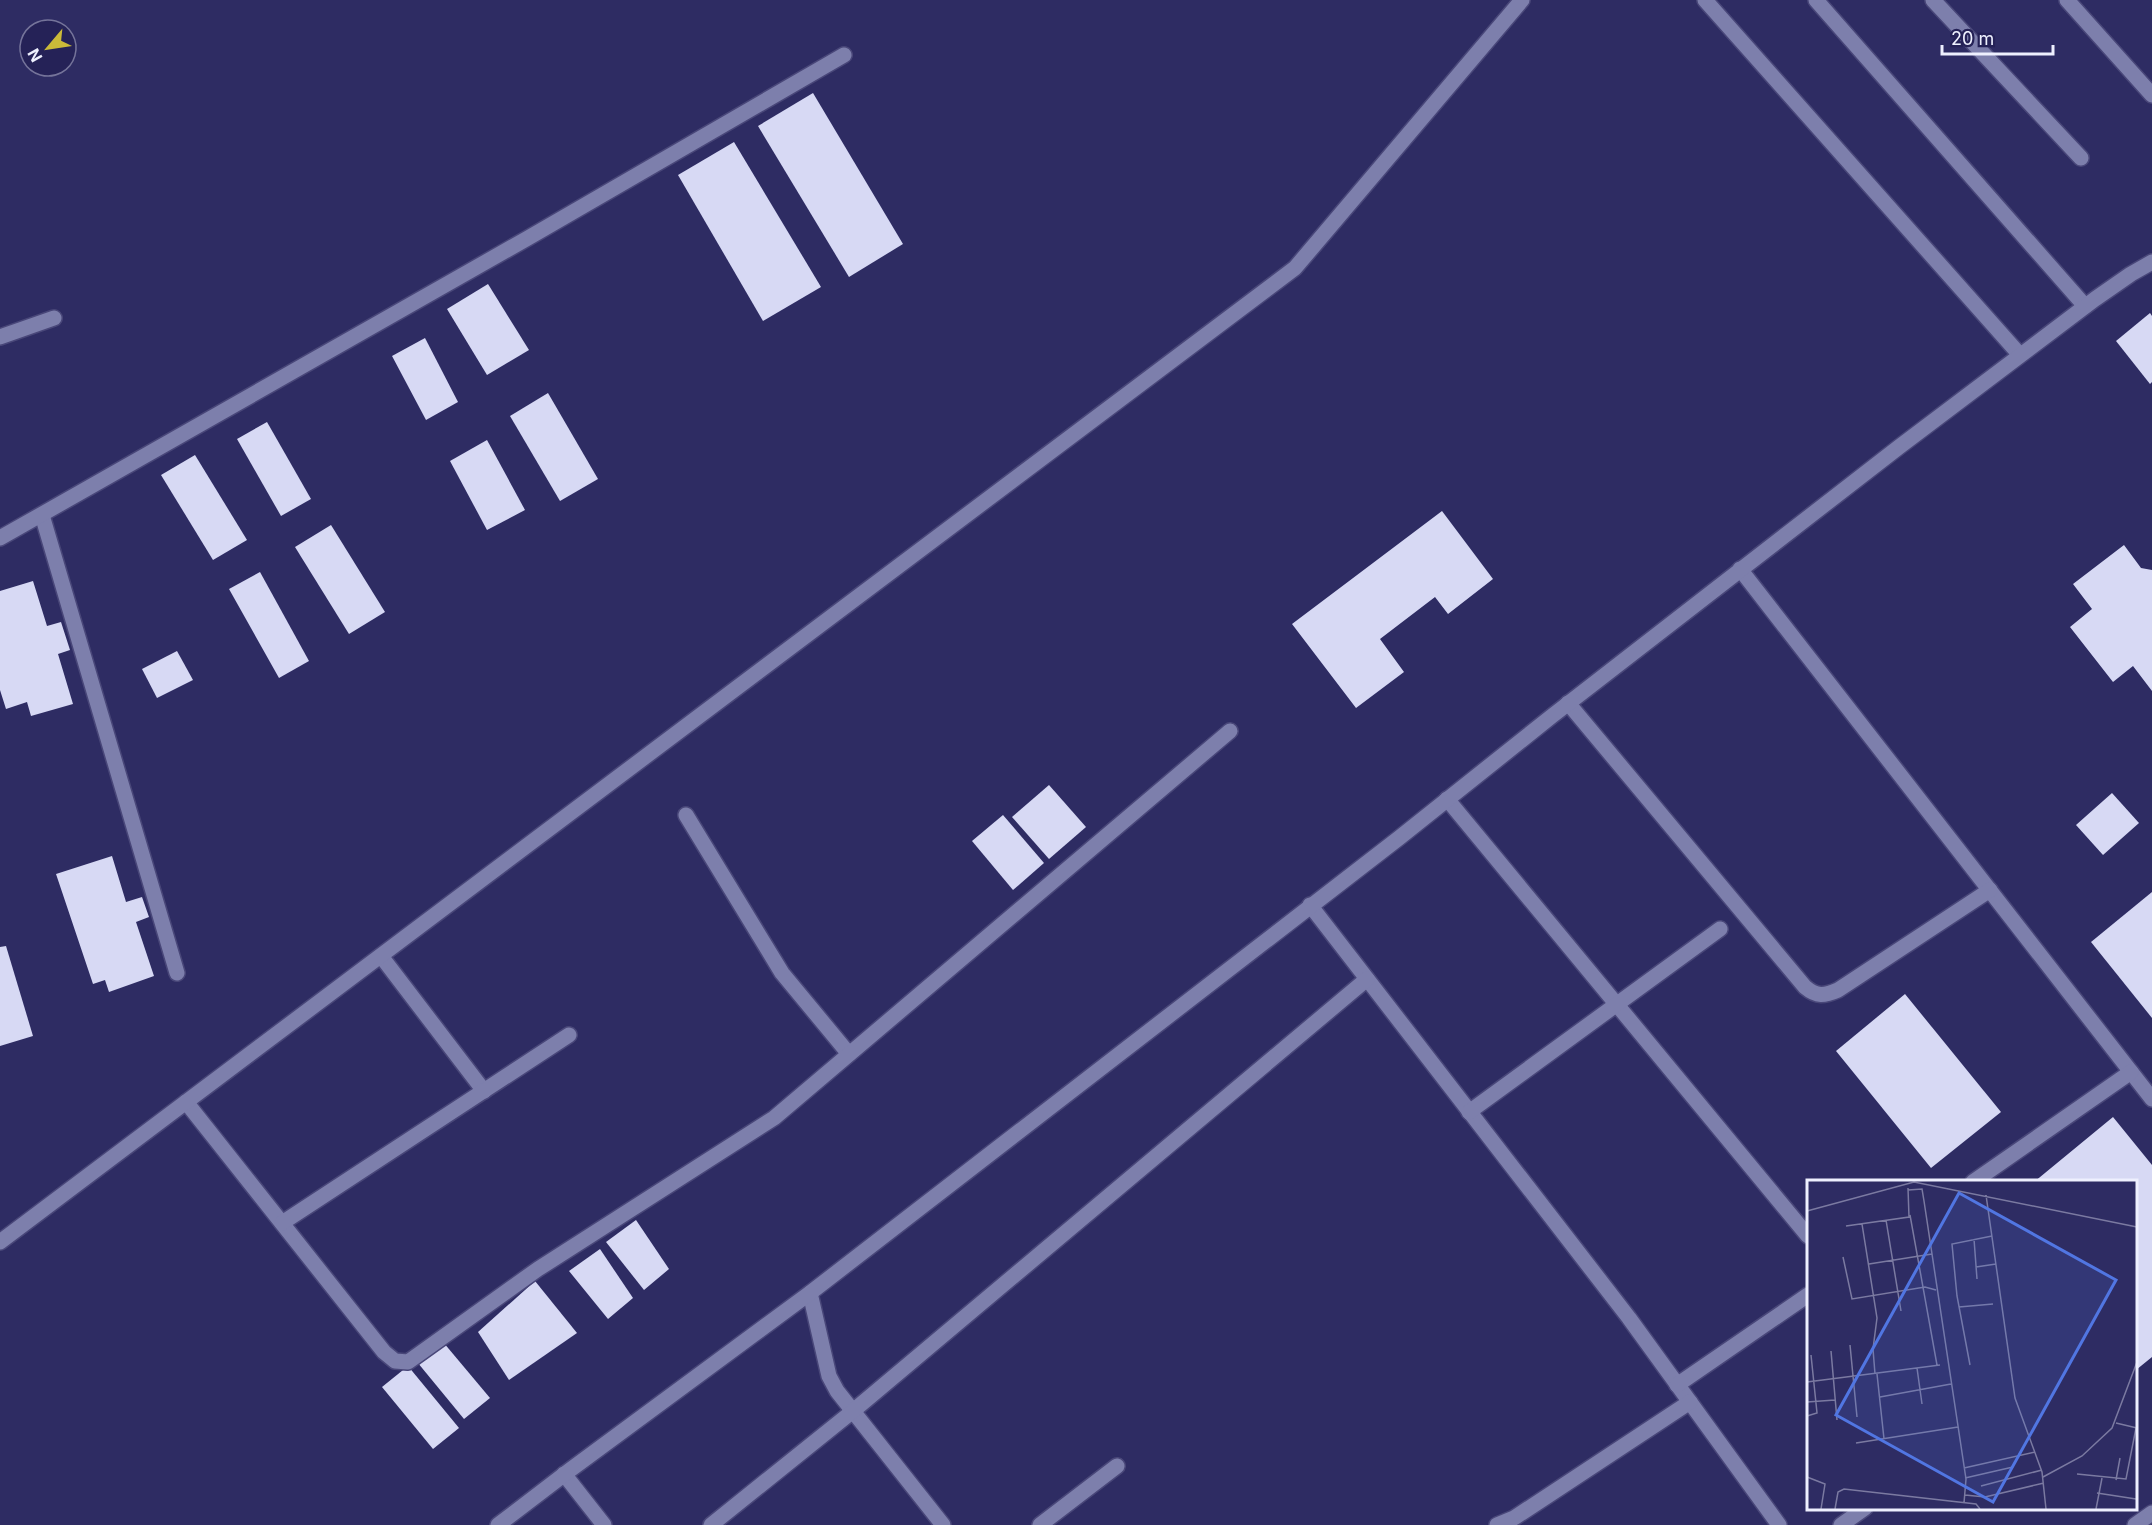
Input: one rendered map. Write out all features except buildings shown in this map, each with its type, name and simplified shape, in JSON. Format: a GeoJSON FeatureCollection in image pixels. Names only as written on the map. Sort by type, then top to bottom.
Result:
{"type":"FeatureCollection","features":[{"type":"Feature","properties":{"kind":"street"},"geometry":{"type":"LineString","coordinates":[[0,1242],[1295,268],[1522,0]]}},
{"type":"Feature","properties":{"kind":"street"},"geometry":{"type":"LineString","coordinates":[[1705,0],[2020,355]]}},
{"type":"Feature","properties":{"kind":"street"},"geometry":{"type":"LineString","coordinates":[[1816,0],[2085,306]]}},
{"type":"Feature","properties":{"kind":"street"},"geometry":{"type":"LineString","coordinates":[[1933,0],[2081,158]]}},
{"type":"Feature","properties":{"kind":"street"},"geometry":{"type":"LineString","coordinates":[[2067,0],[2152,95]]}},
{"type":"Feature","properties":{"kind":"street"},"geometry":{"type":"LineString","coordinates":[[0,538],[518,244],[844,55]]}},
{"type":"Feature","properties":{"kind":"street"},"geometry":{"type":"LineString","coordinates":[[498,1525],[810,1293],[1740,569],[2020,355],[2085,306],[2152,262]]}},
{"type":"Feature","properties":{"kind":"street"},"geometry":{"type":"LineString","coordinates":[[0,337],[54,318]]}},
{"type":"Feature","properties":{"kind":"street"},"geometry":{"type":"LineString","coordinates":[[42,515],[177,973]]}},
{"type":"Feature","properties":{"kind":"street"},"geometry":{"type":"LineString","coordinates":[[1740,569],[2152,1099]]}},
{"type":"Feature","properties":{"kind":"street"},"geometry":{"type":"LineString","coordinates":[[1568,704],[1812,993],[1824,996],[1838,990],[1990,890]]}},
{"type":"Feature","properties":{"kind":"street"},"geometry":{"type":"LineString","coordinates":[[186,1102],[384,1352],[395,1361],[408,1362],[538,1269],[774,1118],[1230,732]]}},
{"type":"Feature","properties":{"kind":"street"},"geometry":{"type":"LineString","coordinates":[[1447,799],[1807,1234]]}},
{"type":"Feature","properties":{"kind":"street"},"geometry":{"type":"LineString","coordinates":[[686,815],[782,973],[849,1054]]}},
{"type":"Feature","properties":{"kind":"street"},"geometry":{"type":"LineString","coordinates":[[1310,906],[1629,1318],[1779,1525]]}},
{"type":"Feature","properties":{"kind":"street"},"geometry":{"type":"LineString","coordinates":[[1469,1112],[1720,929]]}},
{"type":"Feature","properties":{"kind":"street"},"geometry":{"type":"LineString","coordinates":[[381,956],[484,1091]]}},
{"type":"Feature","properties":{"kind":"street"},"geometry":{"type":"LineString","coordinates":[[711,1525],[853,1411],[1367,979]]}},
{"type":"Feature","properties":{"kind":"street"},"geometry":{"type":"LineString","coordinates":[[282,1223],[569,1035]]}},
{"type":"Feature","properties":{"kind":"street"},"geometry":{"type":"LineString","coordinates":[[1976,1180],[2131,1072]]}},
{"type":"Feature","properties":{"kind":"street"},"geometry":{"type":"LineString","coordinates":[[810,1293],[829,1376],[853,1411],[943,1525]]}},
{"type":"Feature","properties":{"kind":"street"},"geometry":{"type":"LineString","coordinates":[[1677,1385],[1807,1296]]}},
{"type":"Feature","properties":{"kind":"street"},"geometry":{"type":"LineString","coordinates":[[1497,1525],[1514,1518],[1690,1402]]}},
{"type":"Feature","properties":{"kind":"street"},"geometry":{"type":"LineString","coordinates":[[1040,1525],[1118,1466]]}},
{"type":"Feature","properties":{"kind":"street"},"geometry":{"type":"LineString","coordinates":[[564,1474],[604,1525]]}},
{"type":"Feature","properties":{"kind":"street"},"geometry":{"type":"LineString","coordinates":[[1841,1525],[1864,1510]]}},
{"type":"Feature","properties":{"kind":"street"},"geometry":{"type":"LineString","coordinates":[[2135,1525],[2152,1513]]}}]}
